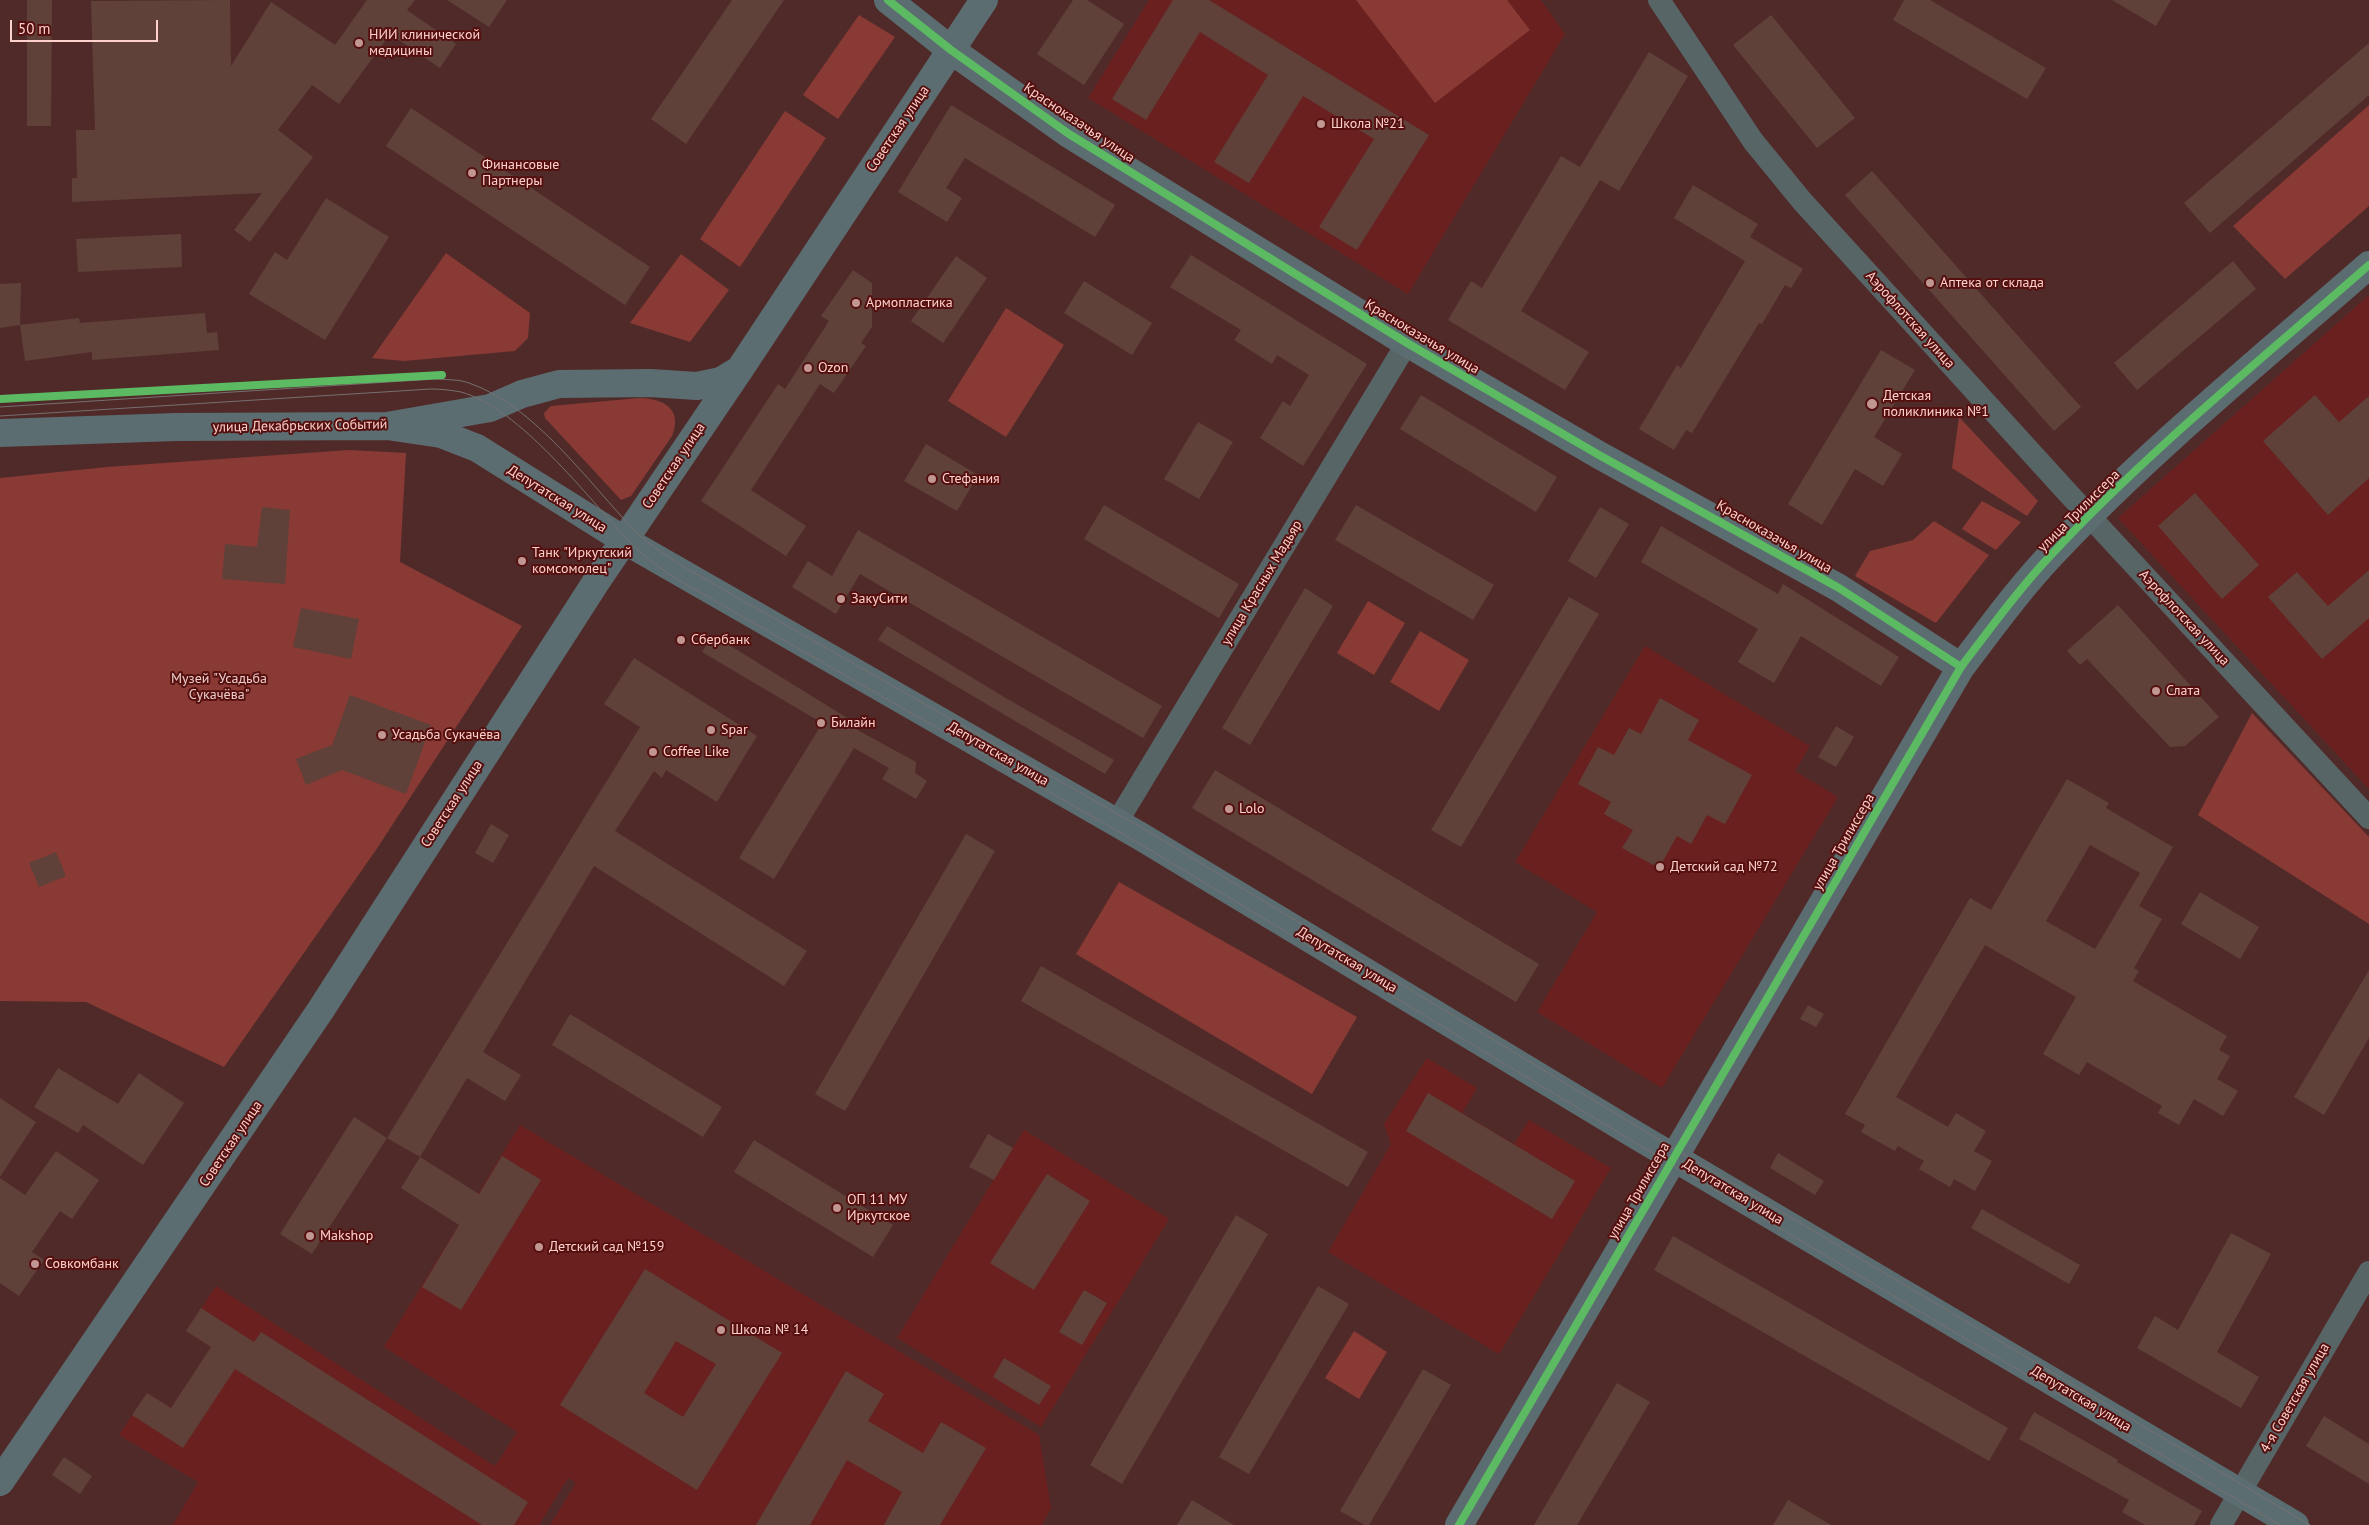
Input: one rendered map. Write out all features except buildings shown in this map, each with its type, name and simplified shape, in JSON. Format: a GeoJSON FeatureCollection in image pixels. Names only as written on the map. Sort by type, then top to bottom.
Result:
{"type":"FeatureCollection","features":[{"type":"Feature","properties":{"kind":"main road","name":"Красноказачья улица"},"geometry":{"type":"LineString","coordinates":[[888,0],[951,50],[1069,134],[1407,344],[1599,455],[1838,588],[1961,667]]}},
{"type":"Feature","properties":{"kind":"main road","name":"Советская улица"},"geometry":{"type":"LineString","coordinates":[[0,1482],[314,1019],[624,540],[740,369],[984,0]]}},
{"type":"Feature","properties":{"kind":"main road","name":"улица Трилиссера"},"geometry":{"type":"LineString","coordinates":[[1459,1525],[1961,667],[2008,605],[2050,556],[2168,442],[2369,265]]}},
{"type":"Feature","properties":{"kind":"main road","name":"улица Декабрьских Событий"},"geometry":{"type":"LineString","coordinates":[[0,433],[176,427],[387,426],[490,408],[522,394],[559,384],[650,383],[686,386],[707,385],[728,378],[740,369]]}},
{"type":"Feature","properties":{"kind":"main road"},"geometry":{"type":"LineString","coordinates":[[650,383],[677,397],[692,413],[695,422],[694,432],[686,448]]}},
{"type":"Feature","properties":{"kind":"main road","name":"Депутатская улица"},"geometry":{"type":"LineString","coordinates":[[387,426],[441,434],[469,444],[624,540],[1117,822],[1674,1157],[2295,1525]]}},
{"type":"Feature","properties":{"kind":"street","name":"Аэрофлотская улица"},"geometry":{"type":"LineString","coordinates":[[1659,0],[1754,142],[1802,201],[2090,517],[2369,818]]}},
{"type":"Feature","properties":{"kind":"street","name":"улица Красных Мадьяр"},"geometry":{"type":"LineString","coordinates":[[1117,822],[1407,344]]}},
{"type":"Feature","properties":{"kind":"street","name":"4-я Советская улица"},"geometry":{"type":"LineString","coordinates":[[2221,1525],[2369,1272]]}},
{"type":"Feature","properties":{"kind":"shaded area","name":"Школа №21"},"geometry":{"type":"Polygon","coordinates":[[[1149,0],[1541,0],[1565,34],[1408,294],[1088,98],[1149,0]]]}},
{"type":"Feature","properties":{"kind":"shaded area"},"geometry":{"type":"Polygon","coordinates":[[[2369,295],[2369,789],[2118,518],[2369,295]]]}},
{"type":"Feature","properties":{"kind":"shaded area","name":"Детский сад №72"},"geometry":{"type":"Polygon","coordinates":[[[1645,646],[1810,746],[1795,771],[1838,797],[1662,1088],[1537,1012],[1597,912],[1515,862],[1645,646]]]}},
{"type":"Feature","properties":{"kind":"shaded area"},"geometry":{"type":"Polygon","coordinates":[[[1427,1058],[1477,1088],[1462,1113],[1514,1144],[1529,1120],[1611,1168],[1499,1354],[1328,1252],[1391,1144],[1384,1124],[1427,1058]]]}},
{"type":"Feature","properties":{"kind":"shaded area"},"geometry":{"type":"Polygon","coordinates":[[[520,1125],[1039,1435],[1051,1508],[1042,1525],[550,1525],[576,1483],[568,1478],[539,1525],[173,1525],[198,1482],[119,1435],[147,1393],[171,1408],[211,1347],[186,1331],[216,1286],[495,1466],[517,1432],[384,1347],[520,1125]]]}},
{"type":"Feature","properties":{"kind":"shaded area"},"geometry":{"type":"Polygon","coordinates":[[[1024,1130],[1169,1219],[1041,1427],[897,1338],[1024,1130]]]}},
{"type":"Feature","properties":{"kind":"green space"},"geometry":{"type":"Polygon","coordinates":[[[1356,0],[1507,0],[1530,30],[1435,103],[1356,0]]]}},
{"type":"Feature","properties":{"kind":"green space"},"geometry":{"type":"Polygon","coordinates":[[[859,15],[895,37],[838,119],[803,95],[859,15]]]}},
{"type":"Feature","properties":{"kind":"green space"},"geometry":{"type":"Polygon","coordinates":[[[2369,105],[2369,206],[2285,279],[2233,226],[2369,105]]]}},
{"type":"Feature","properties":{"kind":"green space"},"geometry":{"type":"Polygon","coordinates":[[[785,111],[826,138],[740,267],[700,239],[785,111]]]}},
{"type":"Feature","properties":{"kind":"green space"},"geometry":{"type":"Polygon","coordinates":[[[446,253],[530,313],[528,338],[515,351],[404,361],[372,358],[446,253]]]}},
{"type":"Feature","properties":{"kind":"green space"},"geometry":{"type":"Polygon","coordinates":[[[681,254],[729,290],[690,342],[630,323],[681,254]]]}},
{"type":"Feature","properties":{"kind":"green space"},"geometry":{"type":"Polygon","coordinates":[[[1006,308],[1064,345],[1006,437],[948,401],[1006,308]]]}},
{"type":"Feature","properties":{"kind":"green space"},"geometry":{"type":"Polygon","coordinates":[[[640,398],[664,403],[669,407],[673,412],[675,427],[672,436],[631,496],[621,500],[545,418],[544,413],[551,406],[640,398]]]}},
{"type":"Feature","properties":{"kind":"green space"},"geometry":{"type":"Polygon","coordinates":[[[1959,417],[2038,501],[2027,516],[1952,468],[1959,417]]]}},
{"type":"Feature","properties":{"kind":"green space","name":"Музей \"Усадьба Сукачёва\""},"geometry":{"type":"Polygon","coordinates":[[[349,450],[406,453],[400,562],[522,626],[376,850],[224,1067],[86,1002],[0,1001],[0,478],[107,467],[349,450]]]}},
{"type":"Feature","properties":{"kind":"green space"},"geometry":{"type":"Polygon","coordinates":[[[1982,501],[2021,522],[1996,550],[1962,529],[1982,501]]]}},
{"type":"Feature","properties":{"kind":"green space"},"geometry":{"type":"Polygon","coordinates":[[[1934,521],[1989,555],[1936,623],[1855,576],[1870,551],[1913,540],[1934,521]]]}},
{"type":"Feature","properties":{"kind":"green space"},"geometry":{"type":"Polygon","coordinates":[[[1368,601],[1405,623],[1374,675],[1337,653],[1368,601]]]}},
{"type":"Feature","properties":{"kind":"green space"},"geometry":{"type":"Polygon","coordinates":[[[1420,631],[1469,660],[1439,711],[1390,682],[1420,631]]]}},
{"type":"Feature","properties":{"kind":"green space"},"geometry":{"type":"Polygon","coordinates":[[[2252,713],[2369,837],[2369,924],[2198,815],[2252,713]]]}},
{"type":"Feature","properties":{"kind":"green space"},"geometry":{"type":"Polygon","coordinates":[[[1119,882],[1357,1017],[1312,1094],[1076,954],[1119,882]]]}},
{"type":"Feature","properties":{"kind":"green space"},"geometry":{"type":"Polygon","coordinates":[[[1354,1331],[1387,1352],[1359,1399],[1325,1378],[1354,1331]]]}},
{"type":"Feature","properties":{"kind":"tram line"},"geometry":{"type":"LineString","coordinates":[[0,407],[435,379],[465,382],[493,394],[516,409],[559,447],[640,536],[684,567],[1144,829],[1643,1130],[2310,1525]]}},
{"type":"Feature","properties":{"kind":"tram line"},"geometry":{"type":"LineString","coordinates":[[0,416],[431,389],[461,392],[483,401],[506,416],[529,435],[573,479],[634,546],[677,579],[1137,842],[1636,1143],[2280,1525]]}},
{"type":"Feature","properties":{"kind":"cycle path"},"geometry":{"type":"LineString","coordinates":[[888,0],[951,50],[1069,134],[1407,343],[1599,455],[1839,588],[1961,667]]}},
{"type":"Feature","properties":{"kind":"cycle path"},"geometry":{"type":"LineString","coordinates":[[1459,1525],[1961,667],[2027,582],[2126,479],[2206,406],[2369,265]]}},
{"type":"Feature","properties":{"kind":"cycle path"},"geometry":{"type":"LineString","coordinates":[[0,399],[442,375]]}},
{"type":"Feature","properties":{"kind":"place","name":"НИИ клинической медицины"},"geometry":{"type":"Point","coordinates":[359,43]}},
{"type":"Feature","properties":{"kind":"place","name":"Школа №21"},"geometry":{"type":"Point","coordinates":[1321,124]}},
{"type":"Feature","properties":{"kind":"place","name":"Финансовые Партнеры"},"geometry":{"type":"Point","coordinates":[472,173]}},
{"type":"Feature","properties":{"kind":"place","name":"Аптека от склада"},"geometry":{"type":"Point","coordinates":[1930,283]}},
{"type":"Feature","properties":{"kind":"place","name":"Армопластика"},"geometry":{"type":"Point","coordinates":[856,303]}},
{"type":"Feature","properties":{"kind":"place","name":"Ozon"},"geometry":{"type":"Point","coordinates":[808,368]}},
{"type":"Feature","properties":{"kind":"place","name":"Детская поликлиника №1"},"geometry":{"type":"Point","coordinates":[1872,404]}},
{"type":"Feature","properties":{"kind":"place","name":"Стефания"},"geometry":{"type":"Point","coordinates":[932,479]}},
{"type":"Feature","properties":{"kind":"place","name":"Танк \"Иркутский комсомолец\""},"geometry":{"type":"Point","coordinates":[522,561]}},
{"type":"Feature","properties":{"kind":"place","name":"ЗакуСити"},"geometry":{"type":"Point","coordinates":[841,599]}},
{"type":"Feature","properties":{"kind":"place","name":"Сбербанк"},"geometry":{"type":"Point","coordinates":[681,640]}},
{"type":"Feature","properties":{"kind":"place","name":"Слата"},"geometry":{"type":"Point","coordinates":[2156,691]}},
{"type":"Feature","properties":{"kind":"place","name":"Билайн"},"geometry":{"type":"Point","coordinates":[821,723]}},
{"type":"Feature","properties":{"kind":"place","name":"Spar"},"geometry":{"type":"Point","coordinates":[711,730]}},
{"type":"Feature","properties":{"kind":"place","name":"Усадьба Сукачёва"},"geometry":{"type":"Point","coordinates":[382,735]}},
{"type":"Feature","properties":{"kind":"place","name":"Coffee Like"},"geometry":{"type":"Point","coordinates":[653,752]}},
{"type":"Feature","properties":{"kind":"place","name":"Lolo"},"geometry":{"type":"Point","coordinates":[1229,809]}},
{"type":"Feature","properties":{"kind":"place","name":"Детский сад №72"},"geometry":{"type":"Point","coordinates":[1660,867]}},
{"type":"Feature","properties":{"kind":"place","name":"ОП 11 МУ Иркутское"},"geometry":{"type":"Point","coordinates":[837,1208]}},
{"type":"Feature","properties":{"kind":"place","name":"Makshop"},"geometry":{"type":"Point","coordinates":[310,1236]}},
{"type":"Feature","properties":{"kind":"place","name":"Детский сад №159"},"geometry":{"type":"Point","coordinates":[539,1247]}},
{"type":"Feature","properties":{"kind":"place","name":"Совкомбанк"},"geometry":{"type":"Point","coordinates":[35,1264]}},
{"type":"Feature","properties":{"kind":"place","name":"Школа № 14"},"geometry":{"type":"Point","coordinates":[721,1330]}}]}
